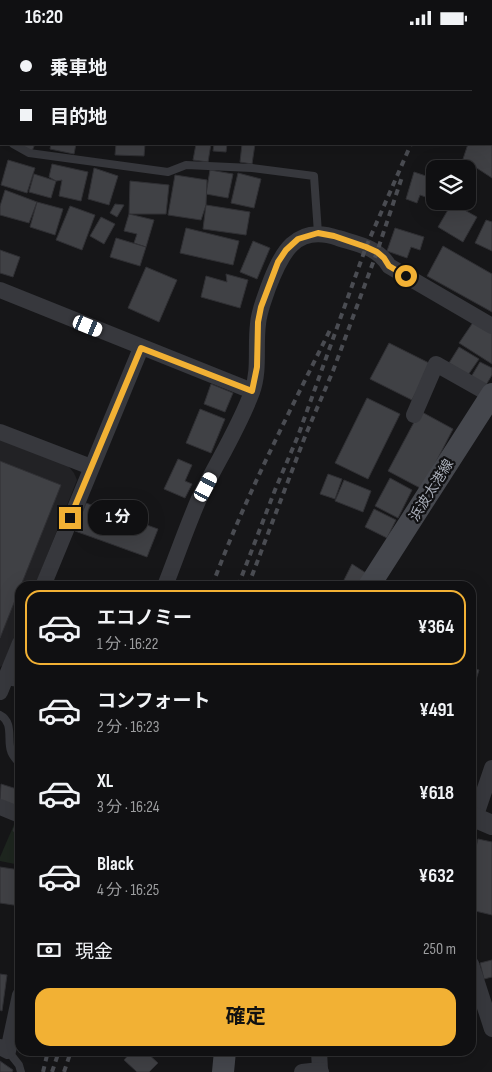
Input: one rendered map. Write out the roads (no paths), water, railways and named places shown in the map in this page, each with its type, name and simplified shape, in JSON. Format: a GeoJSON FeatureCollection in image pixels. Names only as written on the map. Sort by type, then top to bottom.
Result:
{"type":"FeatureCollection","features":[{"type":"Feature","properties":{"kind":"main road","name":"浜波太港線"},"geometry":{"type":"LineString","coordinates":[[373,581],[491,398]]}},
{"type":"Feature","properties":{"kind":"main road"},"geometry":{"type":"LineString","coordinates":[[223,1072],[225,1056]]}},
{"type":"Feature","properties":{"kind":"street"},"geometry":{"type":"LineString","coordinates":[[167,581],[198,501],[220,460],[252,391],[257,367],[258,322],[261,307],[278,262],[286,250],[298,239],[318,233],[334,236],[377,252],[389,266],[492,326]]}},
{"type":"Feature","properties":{"kind":"street"},"geometry":{"type":"LineString","coordinates":[[0,290],[252,391]]}},
{"type":"Feature","properties":{"kind":"street"},"geometry":{"type":"LineString","coordinates":[[45,581],[141,348]]}},
{"type":"Feature","properties":{"kind":"street"},"geometry":{"type":"LineString","coordinates":[[414,415],[436,364],[491,398]]}},
{"type":"Feature","properties":{"kind":"street"},"geometry":{"type":"LineString","coordinates":[[0,432],[91,467]]}},
{"type":"Feature","properties":{"kind":"street"},"geometry":{"type":"LineString","coordinates":[[8,685],[15,660]]}},
{"type":"Feature","properties":{"kind":"street"},"geometry":{"type":"LineString","coordinates":[[479,820],[492,768]]}},
{"type":"Feature","properties":{"kind":"street"},"geometry":{"type":"LineString","coordinates":[[0,807],[15,813]]}},
{"type":"Feature","properties":{"kind":"street"},"geometry":{"type":"LineString","coordinates":[[476,979],[492,1029]]}},
{"type":"Feature","properties":{"kind":"street"},"geometry":{"type":"LineString","coordinates":[[4,1049],[15,1012]]}},
{"type":"Feature","properties":{"kind":"street"},"geometry":{"type":"LineString","coordinates":[[302,1072],[320,1071],[319,1056]]}},
{"type":"Feature","properties":{"kind":"lane"},"geometry":{"type":"LineString","coordinates":[[15,145],[29,153],[168,172],[186,165],[252,168],[314,176],[318,233]]}},
{"type":"Feature","properties":{"kind":"lane"},"geometry":{"type":"LineString","coordinates":[[0,715],[4,716],[7,724],[10,733],[10,747],[15,758]]}},
{"type":"Feature","properties":{"kind":"lane"},"geometry":{"type":"LineString","coordinates":[[10,747],[15,746]]}},
{"type":"Feature","properties":{"kind":"lane"},"geometry":{"type":"LineString","coordinates":[[4,1049],[19,1065],[21,1072]]}},
{"type":"Feature","properties":{"kind":"railway"},"geometry":{"type":"LineString","coordinates":[[240,581],[298,436],[366,247],[411,145]]}},
{"type":"Feature","properties":{"kind":"railway"},"geometry":{"type":"LineString","coordinates":[[250,581],[306,434],[333,371],[377,252],[402,177]]}},
{"type":"Feature","properties":{"kind":"railway"},"geometry":{"type":"LineString","coordinates":[[214,581],[253,488],[331,328]]}},
{"type":"Feature","properties":{"kind":"railway"},"geometry":{"type":"LineString","coordinates":[[43,1072],[47,1056]]}},
{"type":"Feature","properties":{"kind":"railway"},"geometry":{"type":"LineString","coordinates":[[52,1072],[57,1056]]}},
{"type":"Feature","properties":{"kind":"railway"},"geometry":{"type":"LineString","coordinates":[[64,1072],[69,1056]]}}]}
